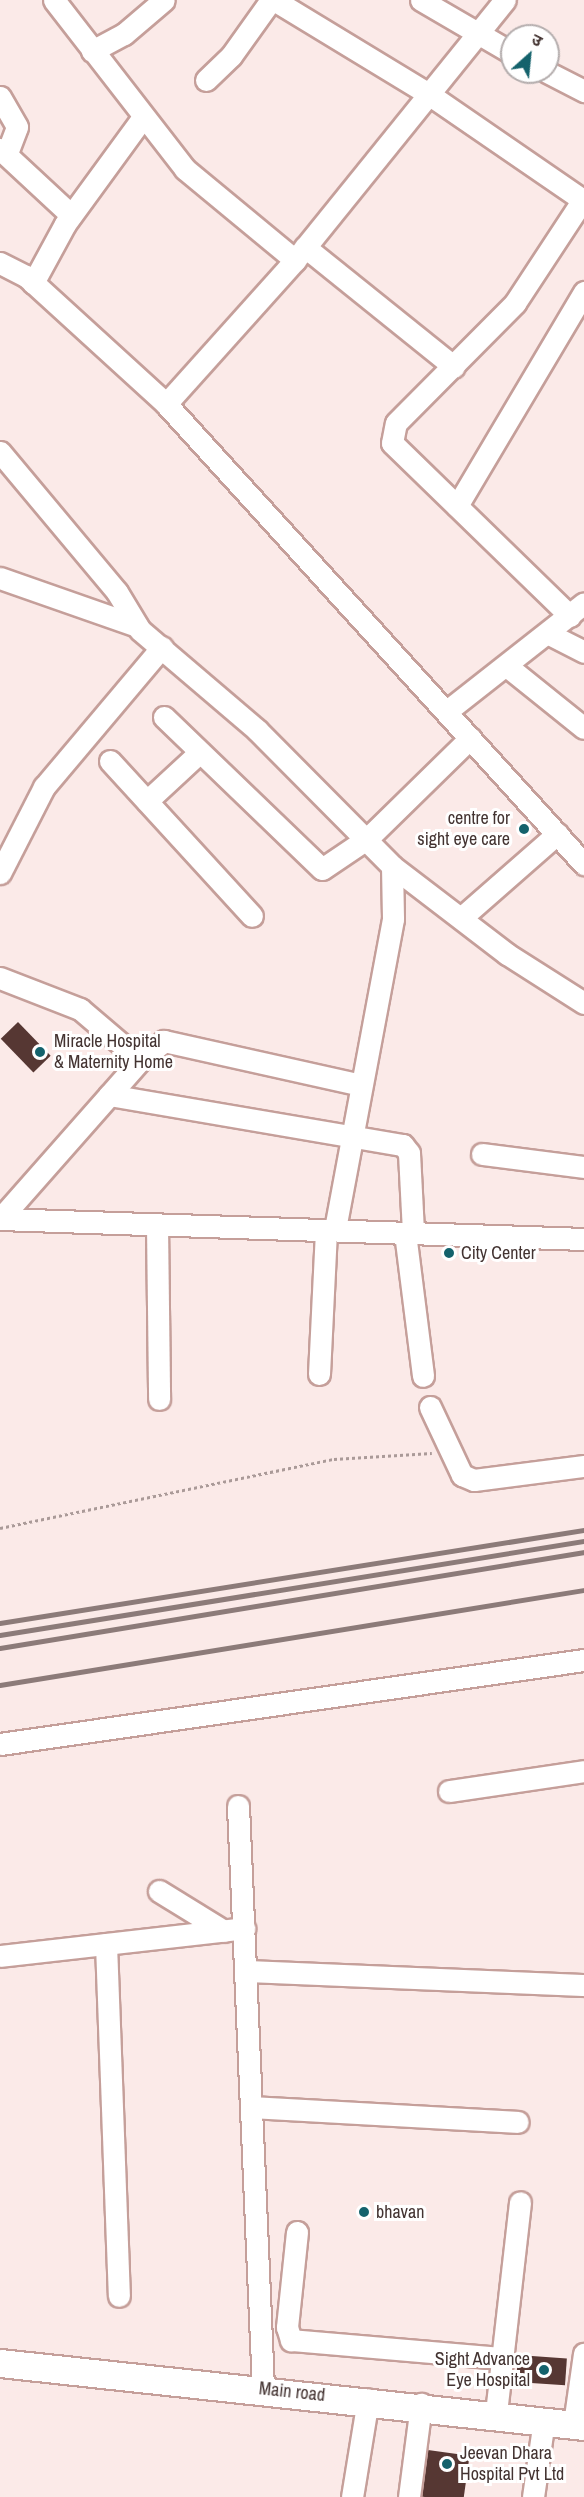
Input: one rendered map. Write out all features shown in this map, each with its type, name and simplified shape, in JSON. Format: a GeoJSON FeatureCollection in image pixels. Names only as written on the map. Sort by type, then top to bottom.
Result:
{"type":"FeatureCollection","features":[{"type":"Feature","properties":{"kind":"main road","name":"Main road"},"geometry":{"type":"LineString","coordinates":[[0,2363],[421,2404],[579,2425]]}},
{"type":"Feature","properties":{"kind":"street"},"geometry":{"type":"LineString","coordinates":[[54,0],[143,117],[206,191],[300,253],[454,367]]}},
{"type":"Feature","properties":{"kind":"street"},"geometry":{"type":"LineString","coordinates":[[92,51],[124,34],[164,0]]}},
{"type":"Feature","properties":{"kind":"street"},"geometry":{"type":"LineString","coordinates":[[206,80],[231,56],[272,0],[430,95],[583,201],[515,303],[396,423],[392,443],[457,506],[577,610],[508,667],[447,711]]}},
{"type":"Feature","properties":{"kind":"street"},"geometry":{"type":"LineString","coordinates":[[421,0],[500,47]]}},
{"type":"Feature","properties":{"kind":"street"},"geometry":{"type":"LineString","coordinates":[[166,404],[300,253],[505,0]]}},
{"type":"Feature","properties":{"kind":"street"},"geometry":{"type":"LineString","coordinates":[[560,79],[584,92]]}},
{"type":"Feature","properties":{"kind":"street"},"geometry":{"type":"LineString","coordinates":[[0,97],[17,127],[4,151],[71,215]]}},
{"type":"Feature","properties":{"kind":"street"},"geometry":{"type":"LineString","coordinates":[[33,283],[71,215],[143,117]]}},
{"type":"Feature","properties":{"kind":"street"},"geometry":{"type":"LineString","coordinates":[[0,263],[33,283],[166,404],[584,864]]}},
{"type":"Feature","properties":{"kind":"street"},"geometry":{"type":"LineString","coordinates":[[457,506],[584,292]]}},
{"type":"Feature","properties":{"kind":"street"},"geometry":{"type":"LineString","coordinates":[[0,452],[117,592],[137,626],[368,838],[392,866],[461,918],[584,1003]]}},
{"type":"Feature","properties":{"kind":"street"},"geometry":{"type":"LineString","coordinates":[[0,578],[137,626]]}},
{"type":"Feature","properties":{"kind":"street"},"geometry":{"type":"LineString","coordinates":[[549,634],[584,652]]}},
{"type":"Feature","properties":{"kind":"street"},"geometry":{"type":"LineString","coordinates":[[0,873],[5,845],[44,787],[162,647]]}},
{"type":"Feature","properties":{"kind":"street"},"geometry":{"type":"LineString","coordinates":[[508,667],[584,728]]}},
{"type":"Feature","properties":{"kind":"street"},"geometry":{"type":"LineString","coordinates":[[164,717],[315,867],[330,866],[368,838],[471,738]]}},
{"type":"Feature","properties":{"kind":"street"},"geometry":{"type":"LineString","coordinates":[[147,801],[200,752]]}},
{"type":"Feature","properties":{"kind":"street"},"geometry":{"type":"LineString","coordinates":[[110,761],[252,916]]}},
{"type":"Feature","properties":{"kind":"street"},"geometry":{"type":"LineString","coordinates":[[461,918],[557,834]]}},
{"type":"Feature","properties":{"kind":"street"},"geometry":{"type":"LineString","coordinates":[[319,1374],[331,1230],[352,1138],[393,920],[392,866]]}},
{"type":"Feature","properties":{"kind":"street"},"geometry":{"type":"LineString","coordinates":[[0,978],[80,1009],[140,1060]]}},
{"type":"Feature","properties":{"kind":"street"},"geometry":{"type":"LineString","coordinates":[[0,1219],[140,1060],[164,1041],[177,1041],[362,1084]]}},
{"type":"Feature","properties":{"kind":"street"},"geometry":{"type":"LineString","coordinates":[[109,1095],[352,1138],[395,1142],[408,1153],[409,1233],[423,1376]]}},
{"type":"Feature","properties":{"kind":"street"},"geometry":{"type":"LineString","coordinates":[[482,1154],[584,1167]]}},
{"type":"Feature","properties":{"kind":"street"},"geometry":{"type":"LineString","coordinates":[[0,1219],[584,1239]]}},
{"type":"Feature","properties":{"kind":"street"},"geometry":{"type":"LineString","coordinates":[[156,1225],[159,1399]]}},
{"type":"Feature","properties":{"kind":"street"},"geometry":{"type":"LineString","coordinates":[[430,1407],[447,1450],[462,1475],[474,1480],[584,1466]]}},
{"type":"Feature","properties":{"kind":"street"},"geometry":{"type":"LineString","coordinates":[[0,1744],[584,1660]]}},
{"type":"Feature","properties":{"kind":"street"},"geometry":{"type":"LineString","coordinates":[[449,1791],[584,1771]]}},
{"type":"Feature","properties":{"kind":"street"},"geometry":{"type":"LineString","coordinates":[[238,1806],[234,1929],[246,1971],[263,2389]]}},
{"type":"Feature","properties":{"kind":"street"},"geometry":{"type":"LineString","coordinates":[[159,1891],[234,1929]]}},
{"type":"Feature","properties":{"kind":"street"},"geometry":{"type":"LineString","coordinates":[[0,1956],[234,1929]]}},
{"type":"Feature","properties":{"kind":"street"},"geometry":{"type":"LineString","coordinates":[[106,1944],[119,2296]]}},
{"type":"Feature","properties":{"kind":"street"},"geometry":{"type":"LineString","coordinates":[[246,1971],[584,1984]]}},
{"type":"Feature","properties":{"kind":"street"},"geometry":{"type":"LineString","coordinates":[[252,2107],[518,2122]]}},
{"type":"Feature","properties":{"kind":"street"},"geometry":{"type":"LineString","coordinates":[[496,2413],[520,2202]]}},
{"type":"Feature","properties":{"kind":"street"},"geometry":{"type":"LineString","coordinates":[[297,2232],[287,2327],[291,2340],[502,2358]]}},
{"type":"Feature","properties":{"kind":"street"},"geometry":{"type":"LineString","coordinates":[[579,2425],[584,2354]]}},
{"type":"Feature","properties":{"kind":"street"},"geometry":{"type":"LineString","coordinates":[[352,2497],[368,2399]]}},
{"type":"Feature","properties":{"kind":"street"},"geometry":{"type":"LineString","coordinates":[[410,2497],[421,2404]]}},
{"type":"Feature","properties":{"kind":"street"},"geometry":{"type":"LineString","coordinates":[[533,2497],[544,2420]]}},
{"type":"Feature","properties":{"kind":"path"},"geometry":{"type":"LineString","coordinates":[[0,1528],[334,1459],[447,1450]]}},
{"type":"Feature","properties":{"kind":"building"},"geometry":{"type":"Polygon","coordinates":[[[18,1022],[51,1056],[33,1072],[1,1039],[18,1022]]]}},
{"type":"Feature","properties":{"kind":"building"},"geometry":{"type":"Polygon","coordinates":[[[518,2355],[567,2358],[565,2385],[516,2382],[518,2355]]]}},
{"type":"Feature","properties":{"kind":"building"},"geometry":{"type":"Polygon","coordinates":[[[428,2450],[470,2456],[464,2497],[421,2497],[428,2450]]]}},
{"type":"Feature","properties":{"kind":"railway"},"geometry":{"type":"LineString","coordinates":[[0,1623],[584,1530]]}},
{"type":"Feature","properties":{"kind":"railway"},"geometry":{"type":"LineString","coordinates":[[0,1635],[584,1541]]}},
{"type":"Feature","properties":{"kind":"railway"},"geometry":{"type":"LineString","coordinates":[[0,1648],[584,1552]]}},
{"type":"Feature","properties":{"kind":"railway"},"geometry":{"type":"LineString","coordinates":[[0,1685],[584,1590]]}},
{"type":"Feature","properties":{"kind":"place","name":"centre for sight eye care"},"geometry":{"type":"Point","coordinates":[524,829]}},
{"type":"Feature","properties":{"kind":"place","name":"Miracle Hospital & Maternity Home"},"geometry":{"type":"Point","coordinates":[40,1052]}},
{"type":"Feature","properties":{"kind":"place","name":"City Center"},"geometry":{"type":"Point","coordinates":[449,1253]}},
{"type":"Feature","properties":{"kind":"place","name":"bhavan"},"geometry":{"type":"Point","coordinates":[364,2212]}},
{"type":"Feature","properties":{"kind":"place","name":"Sight Advance Eye Hospital"},"geometry":{"type":"Point","coordinates":[544,2370]}},
{"type":"Feature","properties":{"kind":"place","name":"Jeevan Dhara Hospital Pvt Ltd"},"geometry":{"type":"Point","coordinates":[447,2464]}}]}
